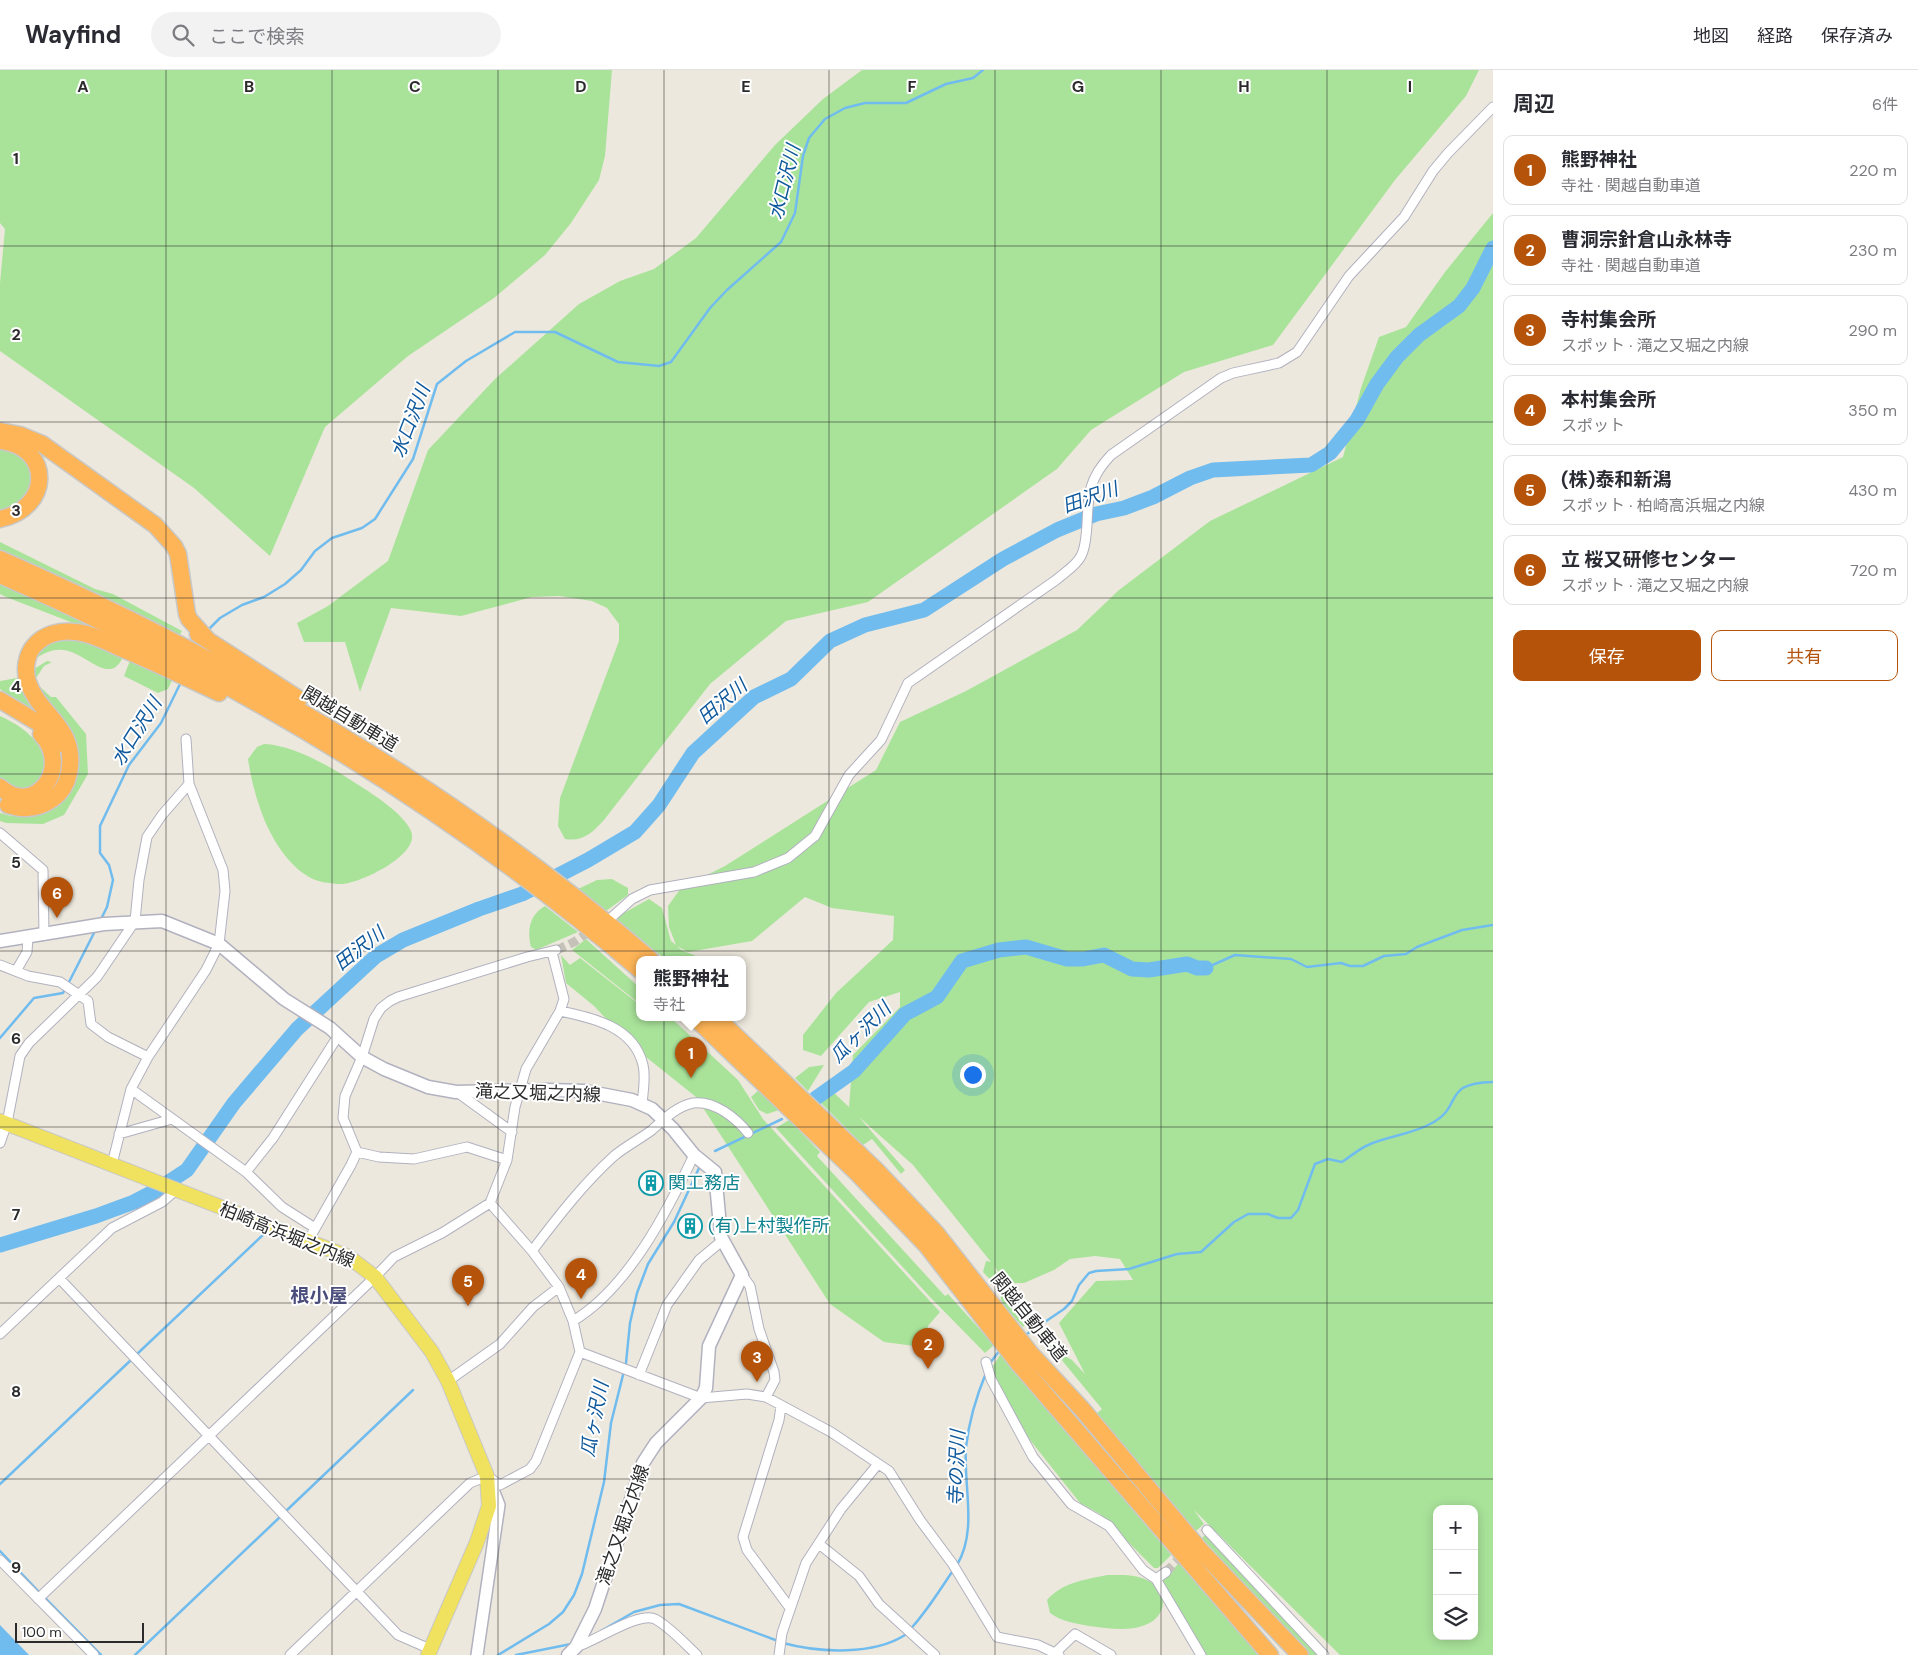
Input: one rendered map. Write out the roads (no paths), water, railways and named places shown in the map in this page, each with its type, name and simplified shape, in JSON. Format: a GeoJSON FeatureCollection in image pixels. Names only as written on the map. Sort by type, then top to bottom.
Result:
{"type":"FeatureCollection","features":[{"type":"Feature","properties":{"kind":"highway"},"geometry":{"type":"LineString","coordinates":[[0,431],[20,434],[42,444],[155,525],[174,546],[178,554],[187,623],[207,639],[217,671]]}},
{"type":"Feature","properties":{"kind":"highway"},"geometry":{"type":"LineString","coordinates":[[0,441],[18,445],[27,451],[33,459],[38,479],[37,491],[30,506],[14,515],[0,519]]}},
{"type":"Feature","properties":{"kind":"highway","name":"関越自動車道"},"geometry":{"type":"LineString","coordinates":[[0,559],[104,606],[167,653]]}},
{"type":"Feature","properties":{"kind":"highway","name":"関越自動車道"},"geometry":{"type":"LineString","coordinates":[[0,575],[167,653],[217,671],[378,759],[557,893],[646,956]]}},
{"type":"Feature","properties":{"kind":"highway"},"geometry":{"type":"LineString","coordinates":[[4,803],[27,809],[48,802],[59,794],[69,772],[69,752],[65,737],[32,691],[27,680],[27,662],[34,646],[49,634],[78,632],[167,653],[217,671]]}},
{"type":"Feature","properties":{"kind":"highway","name":"関越自動車道"},"geometry":{"type":"LineString","coordinates":[[217,671],[256,712],[290,722],[510,858]]}},
{"type":"Feature","properties":{"kind":"highway"},"geometry":{"type":"LineString","coordinates":[[0,700],[36,720],[52,732],[60,747],[63,762],[59,779],[43,798],[27,804],[4,803]]}},
{"type":"Feature","properties":{"kind":"highway"},"geometry":{"type":"LineString","coordinates":[[0,708],[40,733],[49,745],[54,761],[48,783],[36,793],[19,796],[0,788]]}},
{"type":"Feature","properties":{"kind":"highway","name":"関越自動車道"},"geometry":{"type":"LineString","coordinates":[[557,893],[636,966]]}},
{"type":"Feature","properties":{"kind":"highway","name":"関越自動車道"},"geometry":{"type":"LineString","coordinates":[[698,1021],[770,1088],[909,1227],[1000,1328],[1270,1655]]}},
{"type":"Feature","properties":{"kind":"highway","name":"関越自動車道"},"geometry":{"type":"LineString","coordinates":[[720,1021],[780,1076],[896,1190],[936,1233],[1000,1328]]}},
{"type":"Feature","properties":{"kind":"highway","name":"関越自動車道"},"geometry":{"type":"LineString","coordinates":[[1025,1359],[1082,1409],[1201,1551],[1300,1655]]}},
{"type":"Feature","properties":{"kind":"main road","name":"滝之又堀之内線"},"geometry":{"type":"LineString","coordinates":[[0,941],[136,921],[162,921],[219,944],[290,1003],[334,1032],[362,1057],[384,1069],[428,1087],[456,1092],[520,1090],[585,1092],[632,1100],[642,1104],[652,1109],[673,1129],[694,1155],[715,1172],[717,1207],[723,1240],[742,1275]]}},
{"type":"Feature","properties":{"kind":"main road","name":"柏崎高浜堀之内線"},"geometry":{"type":"LineString","coordinates":[[3,1122],[349,1257],[375,1278],[432,1352],[448,1382],[488,1476],[489,1506],[477,1542],[429,1652]]}},
{"type":"Feature","properties":{"kind":"main road"},"geometry":{"type":"LineString","coordinates":[[702,1398],[706,1388],[708,1346],[742,1275]]}},
{"type":"Feature","properties":{"kind":"main road","name":"滝之又堀之内線"},"geometry":{"type":"LineString","coordinates":[[572,1651],[595,1609],[643,1463],[656,1443],[702,1398]]}},
{"type":"Feature","properties":{"kind":"street"},"geometry":{"type":"LineString","coordinates":[[613,916],[632,898],[650,890],[754,872],[788,858],[815,836],[849,775],[881,740],[908,684],[1056,580],[1078,561],[1083,554],[1089,491],[1100,467],[1111,455],[1221,378],[1232,373],[1279,363],[1297,352],[1349,276],[1404,217],[1433,171],[1493,107]]}},
{"type":"Feature","properties":{"kind":"street"},"geometry":{"type":"LineString","coordinates":[[112,1164],[130,1089],[148,1058],[206,970],[219,944],[225,890],[223,870],[189,784],[186,740]]}},
{"type":"Feature","properties":{"kind":"street"},"geometry":{"type":"LineString","coordinates":[[0,1144],[3,1122],[20,1056],[29,1043],[97,977],[136,921],[139,880],[147,836],[162,815],[189,784]]}},
{"type":"Feature","properties":{"kind":"street"},"geometry":{"type":"LineString","coordinates":[[0,833],[42,870],[44,934]]}},
{"type":"Feature","properties":{"kind":"street"},"geometry":{"type":"LineString","coordinates":[[16,971],[27,952],[28,937]]}},
{"type":"Feature","properties":{"kind":"street"},"geometry":{"type":"LineString","coordinates":[[38,1599],[375,1278],[394,1257],[442,1233],[490,1203],[507,1160],[520,1090],[526,1069],[560,1011],[564,999],[554,951],[527,957],[390,1001],[374,1018],[362,1057],[344,1096],[342,1109],[343,1118],[356,1152],[351,1165],[308,1241]]}},
{"type":"Feature","properties":{"kind":"street"},"geometry":{"type":"LineString","coordinates":[[0,966],[60,982],[88,1001],[91,1024],[108,1037],[148,1058]]}},
{"type":"Feature","properties":{"kind":"street"},"geometry":{"type":"LineString","coordinates":[[560,1011],[583,1016],[618,1030],[630,1038],[643,1066],[642,1104]]}},
{"type":"Feature","properties":{"kind":"street"},"geometry":{"type":"LineString","coordinates":[[246,1172],[273,1138],[334,1032]]}},
{"type":"Feature","properties":{"kind":"street"},"geometry":{"type":"LineString","coordinates":[[130,1089],[246,1172],[282,1207],[315,1228]]}},
{"type":"Feature","properties":{"kind":"street"},"geometry":{"type":"LineString","coordinates":[[456,1092],[512,1132]]}},
{"type":"Feature","properties":{"kind":"street"},"geometry":{"type":"LineString","coordinates":[[532,1251],[580,1192],[615,1156],[653,1129],[661,1119],[693,1103],[712,1106],[737,1118],[748,1133]]}},
{"type":"Feature","properties":{"kind":"street"},"geometry":{"type":"LineString","coordinates":[[119,1134],[172,1119]]}},
{"type":"Feature","properties":{"kind":"street"},"geometry":{"type":"LineString","coordinates":[[356,1152],[379,1157],[414,1158],[467,1147],[507,1160]]}},
{"type":"Feature","properties":{"kind":"street"},"geometry":{"type":"LineString","coordinates":[[573,1321],[585,1314],[618,1284],[666,1211],[694,1155]]}},
{"type":"Feature","properties":{"kind":"street"},"geometry":{"type":"LineString","coordinates":[[0,1334],[112,1228],[162,1202],[174,1189]]}},
{"type":"Feature","properties":{"kind":"street"},"geometry":{"type":"LineString","coordinates":[[488,1476],[500,1484],[530,1470],[536,1461],[580,1352],[573,1321],[559,1287],[532,1251],[490,1203]]}},
{"type":"Feature","properties":{"kind":"street"},"geometry":{"type":"LineString","coordinates":[[639,1375],[667,1305],[699,1260],[723,1240]]}},
{"type":"Feature","properties":{"kind":"street"},"geometry":{"type":"LineString","coordinates":[[742,1275],[750,1286],[758,1329],[774,1372],[775,1380],[766,1397]]}},
{"type":"Feature","properties":{"kind":"street"},"geometry":{"type":"LineString","coordinates":[[59,1278],[398,1635],[429,1652]]}},
{"type":"Feature","properties":{"kind":"street"},"geometry":{"type":"LineString","coordinates":[[448,1382],[500,1344],[533,1307],[559,1287]]}},
{"type":"Feature","properties":{"kind":"street"},"geometry":{"type":"LineString","coordinates":[[580,1352],[702,1398],[747,1394],[766,1397],[831,1432],[889,1471],[897,1480],[920,1520],[955,1567],[997,1637],[1038,1645],[1056,1654],[1075,1634],[1110,1655]]}},
{"type":"Feature","properties":{"kind":"street"},"geometry":{"type":"LineString","coordinates":[[986,1363],[990,1376],[1033,1457],[1053,1484],[1072,1504],[1109,1526],[1138,1564],[1156,1579],[1201,1655]]}},
{"type":"Feature","properties":{"kind":"street"},"geometry":{"type":"LineString","coordinates":[[781,1406],[779,1420],[743,1537],[747,1550],[790,1608]]}},
{"type":"Feature","properties":{"kind":"street"},"geometry":{"type":"LineString","coordinates":[[779,1653],[782,1633],[806,1563],[841,1509],[878,1464]]}},
{"type":"Feature","properties":{"kind":"street"},"geometry":{"type":"LineString","coordinates":[[290,1655],[470,1483],[488,1476]]}},
{"type":"Feature","properties":{"kind":"street"},"geometry":{"type":"LineString","coordinates":[[477,1655],[499,1505],[488,1476]]}},
{"type":"Feature","properties":{"kind":"street"},"geometry":{"type":"LineString","coordinates":[[1207,1530],[1324,1655]]}},
{"type":"Feature","properties":{"kind":"street"},"geometry":{"type":"LineString","coordinates":[[819,1544],[859,1576],[879,1604],[935,1655]]}},
{"type":"Feature","properties":{"kind":"street"},"geometry":{"type":"LineString","coordinates":[[0,1560],[94,1655]]}},
{"type":"Feature","properties":{"kind":"street"},"geometry":{"type":"LineString","coordinates":[[1156,1579],[1166,1572]]}},
{"type":"Feature","properties":{"kind":"street"},"geometry":{"type":"LineString","coordinates":[[572,1651],[645,1617],[657,1620],[697,1655]]}},
{"type":"Feature","properties":{"kind":"water"},"geometry":{"type":"Polygon","coordinates":[[[0,1625],[29,1655],[0,1655],[0,1625]]]}},
{"type":"Feature","properties":{"kind":"waterway","name":"水口沢川"},"geometry":{"type":"LineString","coordinates":[[207,631],[220,618],[242,605],[264,597],[285,584],[301,570],[315,551],[332,538],[362,528],[375,519],[413,459],[437,384],[466,361],[515,332],[555,332],[618,362],[659,366],[671,362],[710,308],[727,290],[781,242],[795,213],[803,156],[809,138],[825,119],[845,108],[865,103],[906,103],[946,84],[973,78],[983,70]]}},
{"type":"Feature","properties":{"kind":"waterway","name":"田沢川"},"geometry":{"type":"LineString","coordinates":[[0,1245],[96,1216],[134,1202],[187,1170],[234,1103],[297,1029],[376,956],[403,940],[479,909],[522,894],[588,860],[635,832],[659,805],[693,753],[754,697],[791,679],[830,641],[865,625],[924,610],[1003,559],[1057,530],[1096,514],[1124,508],[1153,497],[1190,478],[1213,470],[1311,465],[1330,453],[1357,420],[1377,384],[1397,357],[1419,335],[1459,306],[1473,288],[1493,248]]}},
{"type":"Feature","properties":{"kind":"waterway","name":"水口沢川"},"geometry":{"type":"LineString","coordinates":[[100,921],[107,907],[113,880],[109,865],[100,853],[100,826],[129,765],[161,723],[181,682]]}},
{"type":"Feature","properties":{"kind":"waterway"},"geometry":{"type":"LineString","coordinates":[[1206,968],[1235,955],[1291,959],[1307,967],[1341,963],[1350,966],[1363,966],[1384,956],[1406,954],[1417,947],[1462,930],[1493,925]]}},
{"type":"Feature","properties":{"kind":"waterway","name":"水口沢川"},"geometry":{"type":"LineString","coordinates":[[68,984],[95,931]]}},
{"type":"Feature","properties":{"kind":"waterway","name":"瓜ヶ沢川"},"geometry":{"type":"LineString","coordinates":[[816,1098],[854,1071],[905,1014],[937,997],[962,961],[999,950],[1026,947],[1067,959],[1083,959],[1104,955],[1132,969],[1149,970],[1187,964],[1197,968],[1206,968]]}},
{"type":"Feature","properties":{"kind":"waterway","name":"水口沢川"},"geometry":{"type":"LineString","coordinates":[[0,1038],[34,998],[63,993],[65,988]]}},
{"type":"Feature","properties":{"kind":"waterway","name":"寺の沢川"},"geometry":{"type":"LineString","coordinates":[[1024,1336],[1064,1309],[1072,1301],[1079,1285],[1089,1273],[1129,1269],[1177,1254],[1201,1252],[1234,1222],[1248,1214],[1268,1214],[1278,1218],[1291,1218],[1298,1210],[1315,1164],[1328,1159],[1342,1162],[1368,1145],[1426,1126],[1443,1115],[1455,1096],[1466,1086],[1493,1082]]}},
{"type":"Feature","properties":{"kind":"waterway","name":"瓜ヶ沢川"},"geometry":{"type":"LineString","coordinates":[[715,1151],[782,1119]]}},
{"type":"Feature","properties":{"kind":"waterway","name":"瓜ヶ沢川"},"geometry":{"type":"LineString","coordinates":[[498,1655],[549,1624],[563,1612],[574,1595],[582,1574],[604,1482],[611,1423],[626,1363],[630,1323],[637,1293],[648,1264],[674,1222],[700,1166]]}},
{"type":"Feature","properties":{"kind":"waterway"},"geometry":{"type":"LineString","coordinates":[[136,1355],[265,1233]]}},
{"type":"Feature","properties":{"kind":"waterway","name":"寺の沢川"},"geometry":{"type":"LineString","coordinates":[[990,1363],[1000,1350]]}},
{"type":"Feature","properties":{"kind":"waterway"},"geometry":{"type":"LineString","coordinates":[[0,1484],[131,1360]]}},
{"type":"Feature","properties":{"kind":"waterway","name":"寺の沢川"},"geometry":{"type":"LineString","coordinates":[[957,1565],[967,1537],[967,1437],[973,1409],[986,1373]]}},
{"type":"Feature","properties":{"kind":"waterway"},"geometry":{"type":"LineString","coordinates":[[286,1511],[413,1390]]}},
{"type":"Feature","properties":{"kind":"waterway"},"geometry":{"type":"LineString","coordinates":[[135,1655],[281,1516]]}},
{"type":"Feature","properties":{"kind":"waterway"},"geometry":{"type":"LineString","coordinates":[[0,1551],[40,1593]]}},
{"type":"Feature","properties":{"kind":"waterway","name":"寺の沢川"},"geometry":{"type":"LineString","coordinates":[[783,1643],[813,1649],[846,1650],[863,1649],[892,1641],[905,1635],[919,1620],[954,1569]]}},
{"type":"Feature","properties":{"kind":"waterway"},"geometry":{"type":"LineString","coordinates":[[44,1597],[101,1655]]}},
{"type":"Feature","properties":{"kind":"waterway","name":"寺の沢川"},"geometry":{"type":"LineString","coordinates":[[601,1631],[634,1612],[660,1605],[679,1604],[778,1641]]}},
{"type":"Feature","properties":{"kind":"waterway","name":"寺の沢川"},"geometry":{"type":"LineString","coordinates":[[516,1655],[571,1644]]}},
{"type":"Feature","properties":{"kind":"tunnel"},"geometry":{"type":"LineString","coordinates":[[557,950],[574,942],[593,929]]}},
{"type":"Feature","properties":{"kind":"tunnel"},"geometry":{"type":"LineString","coordinates":[[1166,1572],[1207,1530]]}},
{"type":"Feature","properties":{"kind":"place","name":"立 桜又研修センター"},"geometry":{"type":"Point","coordinates":[57,918]}},
{"type":"Feature","properties":{"kind":"place","name":"熊野神社"},"geometry":{"type":"Point","coordinates":[691,1078]}},
{"type":"Feature","properties":{"kind":"place","name":"関工務店"},"geometry":{"type":"Point","coordinates":[651,1183]}},
{"type":"Feature","properties":{"kind":"place","name":"(有)上村製作所"},"geometry":{"type":"Point","coordinates":[690,1226]}},
{"type":"Feature","properties":{"kind":"place","name":"本村集会所"},"geometry":{"type":"Point","coordinates":[581,1299]}},
{"type":"Feature","properties":{"kind":"place","name":"(株)泰和新潟"},"geometry":{"type":"Point","coordinates":[468,1306]}},
{"type":"Feature","properties":{"kind":"place","name":"曹洞宗針倉山永林寺"},"geometry":{"type":"Point","coordinates":[928,1369]}},
{"type":"Feature","properties":{"kind":"place","name":"寺村集会所"},"geometry":{"type":"Point","coordinates":[757,1382]}},
{"type":"Feature","properties":{"kind":"district","name":"根小屋"},"geometry":{"type":"Point","coordinates":[319,1295]}}]}
